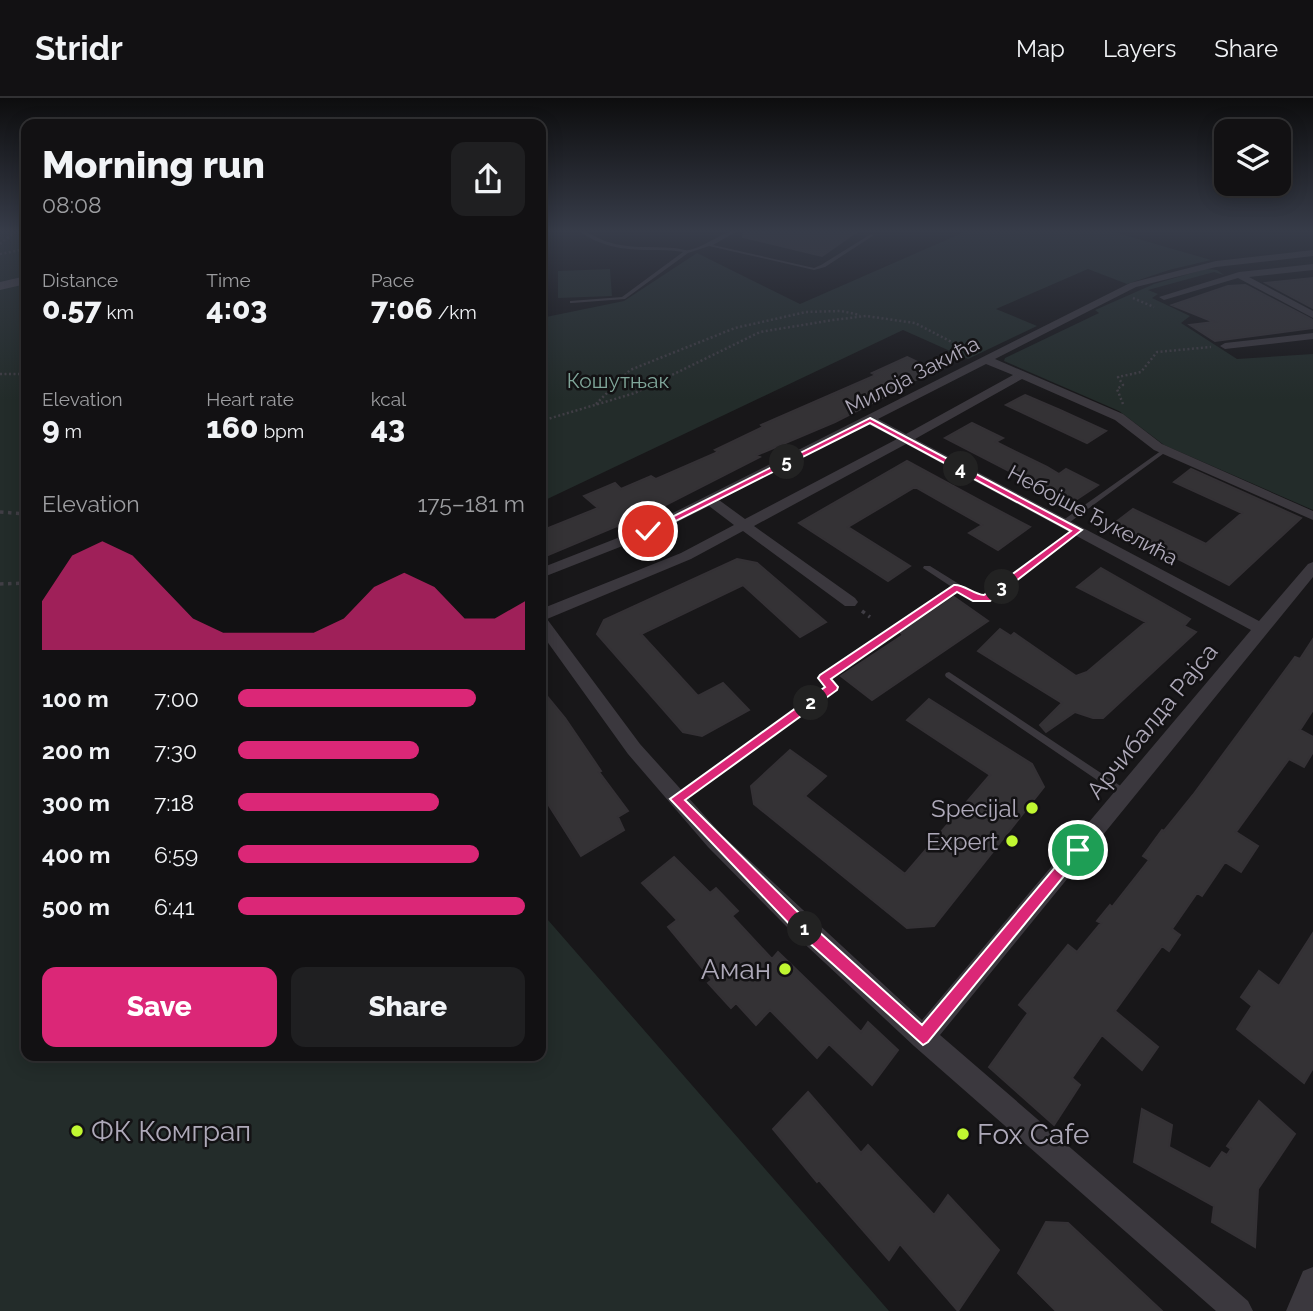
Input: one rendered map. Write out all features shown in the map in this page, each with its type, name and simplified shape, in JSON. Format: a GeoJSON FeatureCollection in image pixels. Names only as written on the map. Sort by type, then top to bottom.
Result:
{"type":"FeatureCollection","features":[{"type":"Feature","properties":{"kind":"street","name":"Милоја Закића"},"geometry":{"type":"LineString","coordinates":[[546,571],[613,547],[710,501],[1130,287]]}},
{"type":"Feature","properties":{"kind":"street"},"geometry":{"type":"LineString","coordinates":[[1164,297],[1199,287]]}},
{"type":"Feature","properties":{"kind":"street"},"geometry":{"type":"LineString","coordinates":[[1260,287],[1313,315]]}},
{"type":"Feature","properties":{"kind":"street"},"geometry":{"type":"LineString","coordinates":[[1226,346],[1313,336]]}},
{"type":"Feature","properties":{"kind":"street"},"geometry":{"type":"LineString","coordinates":[[987,360],[1119,417],[1165,450],[1313,516]]}},
{"type":"Feature","properties":{"kind":"street"},"geometry":{"type":"LineString","coordinates":[[546,613],[686,556],[1021,375]]}},
{"type":"Feature","properties":{"kind":"street","name":"Небојше Ђукелића"},"geometry":{"type":"LineString","coordinates":[[870,420],[1260,628]]}},
{"type":"Feature","properties":{"kind":"street"},"geometry":{"type":"LineString","coordinates":[[710,501],[850,602]]}},
{"type":"Feature","properties":{"kind":"street","name":"Арчибалда Рајса"},"geometry":{"type":"LineString","coordinates":[[923,1037],[1313,567]]}},
{"type":"Feature","properties":{"kind":"street"},"geometry":{"type":"LineString","coordinates":[[546,629],[593,696],[676,799],[802,926],[923,1037],[1238,1311]]}},
{"type":"Feature","properties":{"kind":"street"},"geometry":{"type":"LineString","coordinates":[[1301,1311],[1313,1281]]}},
{"type":"Feature","properties":{"kind":"lane"},"geometry":{"type":"LineString","coordinates":[[572,302],[623,298],[639,287]]}},
{"type":"Feature","properties":{"kind":"lane"},"geometry":{"type":"LineString","coordinates":[[927,568],[973,597],[986,598],[1165,450]]}},
{"type":"Feature","properties":{"kind":"lane"},"geometry":{"type":"LineString","coordinates":[[949,675],[1126,795]]}},
{"type":"Feature","properties":{"kind":"lane"},"geometry":{"type":"LineString","coordinates":[[676,799],[833,687]]}},
{"type":"Feature","properties":{"kind":"path"},"geometry":{"type":"LineString","coordinates":[[595,405],[630,370],[735,328],[806,312],[842,311],[923,326],[987,360]]}},
{"type":"Feature","properties":{"kind":"path"},"geometry":{"type":"LineString","coordinates":[[546,420],[635,393],[760,332],[866,316]]}},
{"type":"Feature","properties":{"kind":"path"},"geometry":{"type":"LineString","coordinates":[[1119,417],[1124,400],[1117,389],[1123,386],[1118,377],[1141,372],[1157,352],[1226,346]]}},
{"type":"Feature","properties":{"kind":"path"},"geometry":{"type":"LineString","coordinates":[[0,374],[21,374]]}},
{"type":"Feature","properties":{"kind":"path"},"geometry":{"type":"LineString","coordinates":[[0,512],[21,514]]}},
{"type":"Feature","properties":{"kind":"path"},"geometry":{"type":"LineString","coordinates":[[0,584],[21,583]]}},
{"type":"Feature","properties":{"kind":"path"},"geometry":{"type":"LineString","coordinates":[[833,687],[824,678],[957,587]]}},
{"type":"Feature","properties":{"kind":"green space"},"geometry":{"type":"Polygon","coordinates":[[[0,287],[21,287],[21,1061],[546,1061],[546,918],[889,1311],[0,1311],[0,287]]]}},
{"type":"Feature","properties":{"kind":"green space"},"geometry":{"type":"Polygon","coordinates":[[[558,287],[611,287],[612,296],[558,298],[558,287]]]}},
{"type":"Feature","properties":{"kind":"green space","name":"Кошутњак"},"geometry":{"type":"Polygon","coordinates":[[[646,287],[765,287],[800,304],[840,287],[1048,287],[996,309],[1037,326],[968,359],[903,330],[546,500],[546,317],[624,301],[646,287]]]}},
{"type":"Feature","properties":{"kind":"green space"},"geometry":{"type":"Polygon","coordinates":[[[1148,287],[1160,287],[1148,290],[1158,294],[1152,298],[1190,316],[1181,323],[1237,359],[1313,354],[1313,510],[1164,445],[1119,411],[1004,361],[1005,358],[1099,313],[1095,310],[1148,287]]]}},
{"type":"Feature","properties":{"kind":"building"},"geometry":{"type":"Polygon","coordinates":[[[1226,287],[1248,287],[1313,320],[1313,328],[1215,341],[1190,325],[1214,322],[1172,305],[1226,287]]]}},
{"type":"Feature","properties":{"kind":"building"},"geometry":{"type":"Polygon","coordinates":[[[1273,287],[1313,287],[1313,308],[1273,287]]]}},
{"type":"Feature","properties":{"kind":"building"},"geometry":{"type":"Polygon","coordinates":[[[907,357],[936,371],[895,389],[898,390],[835,422],[757,455],[760,457],[650,513],[652,515],[621,529],[617,526],[546,556],[546,529],[598,508],[584,496],[615,483],[621,489],[651,476],[656,479],[718,452],[715,450],[763,427],[761,425],[876,375],[872,373],[907,357]]]}},
{"type":"Feature","properties":{"kind":"building"},"geometry":{"type":"Polygon","coordinates":[[[1025,395],[1106,431],[1087,443],[1006,405],[1025,395]]]}},
{"type":"Feature","properties":{"kind":"building"},"geometry":{"type":"Polygon","coordinates":[[[972,423],[1003,438],[996,442],[1059,474],[1066,469],[1098,485],[1071,503],[945,438],[972,423]]]}},
{"type":"Feature","properties":{"kind":"building"},"geometry":{"type":"Polygon","coordinates":[[[907,461],[1030,527],[998,550],[969,533],[982,525],[915,487],[848,527],[910,566],[888,581],[799,523],[907,461]]]}},
{"type":"Feature","properties":{"kind":"building"},"geometry":{"type":"Polygon","coordinates":[[[1191,469],[1301,518],[1229,585],[1112,525],[1133,509],[1206,544],[1242,513],[1174,482],[1191,469]]]}},
{"type":"Feature","properties":{"kind":"building"},"geometry":{"type":"Polygon","coordinates":[[[737,559],[757,563],[826,622],[800,637],[743,585],[641,634],[698,696],[723,683],[749,710],[702,736],[683,732],[597,634],[604,620],[737,559]]]}},
{"type":"Feature","properties":{"kind":"building"},"geometry":{"type":"Polygon","coordinates":[[[1101,568],[1190,619],[1184,626],[1196,632],[1103,718],[1075,712],[1046,732],[1040,725],[1062,703],[978,651],[1000,629],[1011,636],[1014,633],[1076,676],[1087,672],[1146,622],[1077,587],[1101,568]]]}},
{"type":"Feature","properties":{"kind":"building"},"geometry":{"type":"Polygon","coordinates":[[[954,597],[988,621],[872,700],[841,676],[903,635],[901,633],[954,597]]]}},
{"type":"Feature","properties":{"kind":"building"},"geometry":{"type":"Polygon","coordinates":[[[1313,639],[1313,710],[1300,730],[1313,737],[1313,752],[1304,767],[1289,759],[1236,832],[1258,846],[1241,872],[1225,862],[1202,896],[1197,893],[1172,929],[1180,935],[1169,951],[1162,946],[1115,1011],[1158,1047],[1142,1070],[1102,1035],[1072,1078],[1080,1085],[1054,1125],[989,1067],[1028,1013],[1019,1005],[1068,945],[1077,952],[1101,923],[1097,921],[1110,905],[1112,907],[1149,860],[1143,856],[1162,830],[1164,831],[1193,795],[1295,657],[1300,659],[1313,639]]]}},
{"type":"Feature","properties":{"kind":"building"},"geometry":{"type":"Polygon","coordinates":[[[546,695],[565,718],[601,771],[599,772],[628,811],[618,817],[624,830],[581,856],[546,801],[546,695]]]}},
{"type":"Feature","properties":{"kind":"building"},"geometry":{"type":"Polygon","coordinates":[[[929,699],[1032,764],[1044,787],[934,926],[907,928],[754,804],[751,786],[790,750],[826,776],[805,796],[905,874],[990,775],[907,720],[929,699]]]}},
{"type":"Feature","properties":{"kind":"building"},"geometry":{"type":"Polygon","coordinates":[[[674,857],[710,893],[716,888],[738,911],[732,916],[772,959],[778,952],[861,1032],[868,1022],[898,1050],[872,1085],[829,1044],[817,1058],[770,1010],[756,1025],[736,1003],[731,1008],[708,983],[712,980],[668,927],[677,920],[642,883],[674,857]]]}},
{"type":"Feature","properties":{"kind":"building"},"geometry":{"type":"Polygon","coordinates":[[[1313,933],[1313,1068],[1304,1083],[1237,1029],[1252,1006],[1241,997],[1259,971],[1279,986],[1313,933]]]}},
{"type":"Feature","properties":{"kind":"building"},"geometry":{"type":"Polygon","coordinates":[[[808,1092],[861,1153],[868,1145],[934,1215],[948,1195],[999,1250],[958,1311],[900,1244],[889,1260],[819,1180],[817,1182],[773,1129],[808,1092]]]}},
{"type":"Feature","properties":{"kind":"building"},"geometry":{"type":"Polygon","coordinates":[[[1259,1101],[1295,1134],[1258,1189],[1255,1247],[1212,1222],[1214,1206],[1134,1162],[1142,1109],[1172,1125],[1169,1147],[1210,1169],[1222,1152],[1227,1155],[1231,1149],[1227,1146],[1259,1101]]]}},
{"type":"Feature","properties":{"kind":"building"},"geometry":{"type":"Polygon","coordinates":[[[1046,1222],[1068,1223],[1162,1311],[1056,1311],[1018,1273],[1046,1222]]]}},
{"type":"Feature","properties":{"kind":"place","name":"Specijal"},"geometry":{"type":"Point","coordinates":[1032,808]}},
{"type":"Feature","properties":{"kind":"place","name":"Expert"},"geometry":{"type":"Point","coordinates":[1012,841]}},
{"type":"Feature","properties":{"kind":"place","name":"Аман"},"geometry":{"type":"Point","coordinates":[785,969]}},
{"type":"Feature","properties":{"kind":"place","name":"ФК Комграп"},"geometry":{"type":"Point","coordinates":[77,1131]}},
{"type":"Feature","properties":{"kind":"place","name":"Fox Cafe"},"geometry":{"type":"Point","coordinates":[963,1134]}},
{"type":"Feature","properties":{"kind":"route"},"geometry":{"type":"LineString","coordinates":[[648,531],[870,420],[1077,530],[986,598],[973,597],[957,587],[824,678],[833,687],[676,799],[802,926],[923,1037],[1078,850]]}}]}
